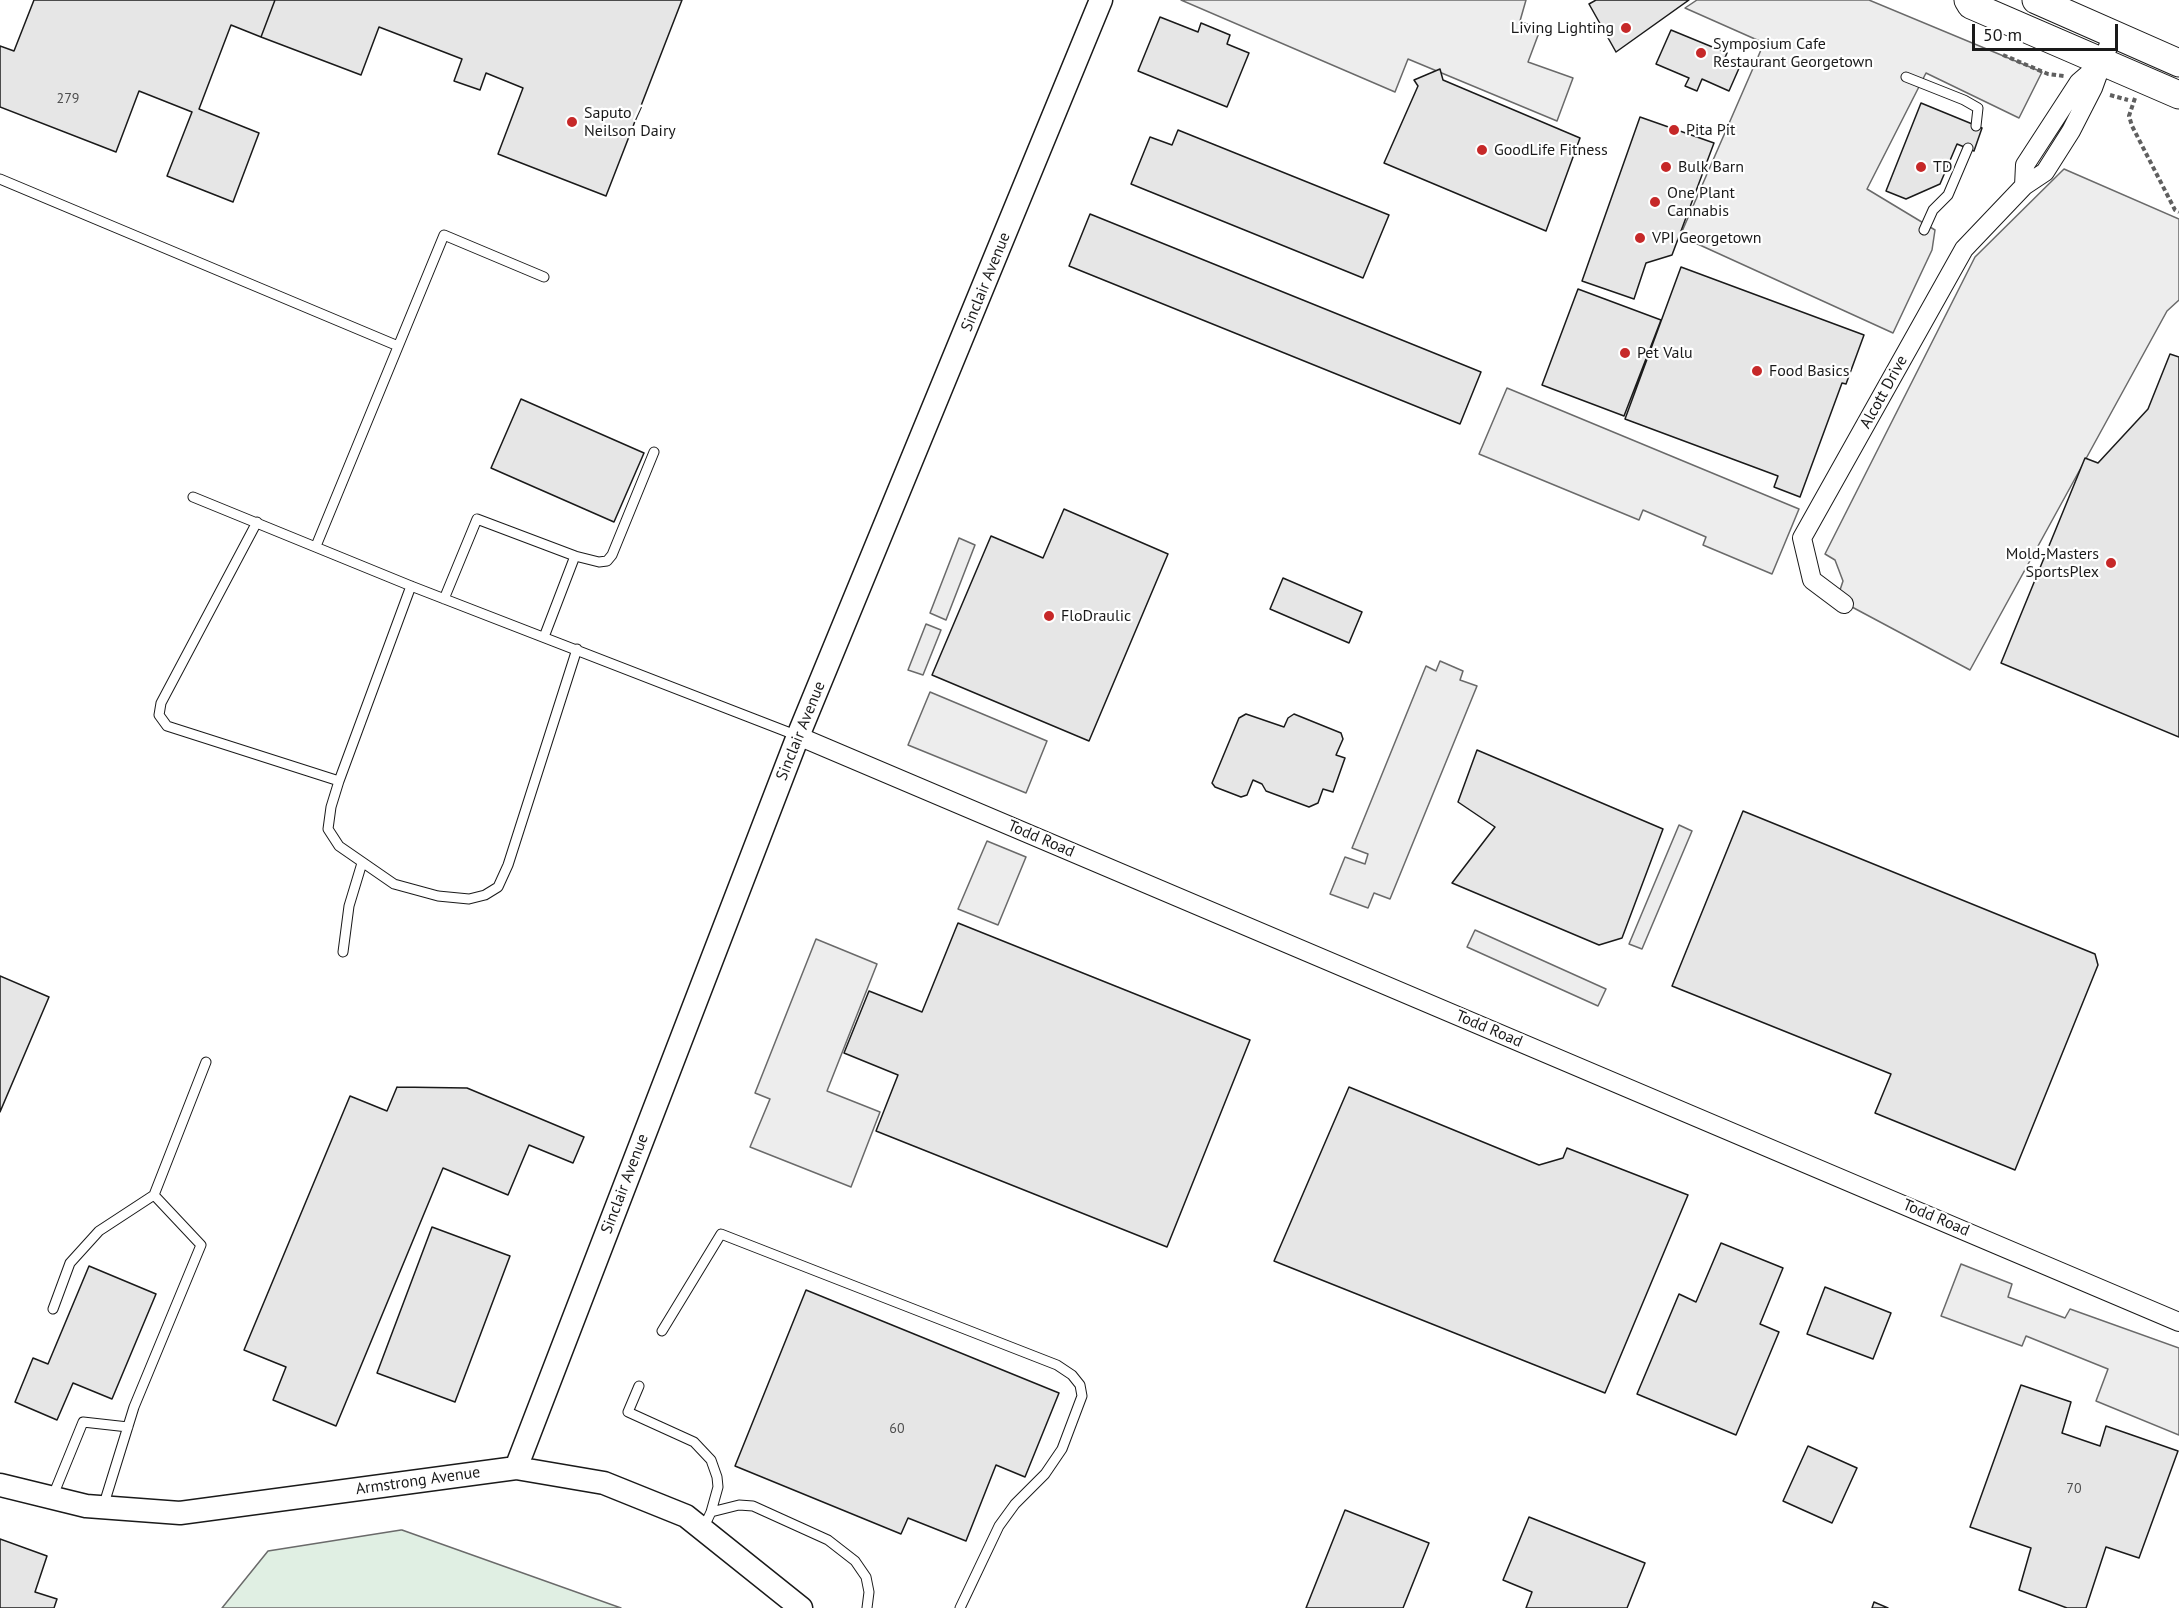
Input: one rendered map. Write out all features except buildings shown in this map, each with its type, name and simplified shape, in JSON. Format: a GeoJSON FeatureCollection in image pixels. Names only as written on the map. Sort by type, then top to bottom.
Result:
{"type":"FeatureCollection","features":[{"type":"Feature","properties":{"kind":"main road"},"geometry":{"type":"LineString","coordinates":[[1968,0],[1971,5],[2102,62],[2136,90],[2179,95]]}},
{"type":"Feature","properties":{"kind":"main road"},"geometry":{"type":"LineString","coordinates":[[2036,0],[2179,63]]}},
{"type":"Feature","properties":{"kind":"street","name":"Sinclair Avenue"},"geometry":{"type":"LineString","coordinates":[[516,1468],[798,736],[1101,0]]}},
{"type":"Feature","properties":{"kind":"street","name":"Alcott Drive"},"geometry":{"type":"LineString","coordinates":[[1844,604],[1812,580],[1803,538],[1964,249],[2024,186],[2045,172],[2071,131],[2086,85],[2102,62],[2113,33]]}},
{"type":"Feature","properties":{"kind":"street","name":"Todd Road"},"geometry":{"type":"LineString","coordinates":[[798,736],[2179,1322]]}},
{"type":"Feature","properties":{"kind":"street","name":"Armstrong Avenue"},"geometry":{"type":"LineString","coordinates":[[0,1485],[86,1506],[180,1513],[516,1468],[604,1484],[686,1516],[707,1521],[801,1608]]}},
{"type":"Feature","properties":{"kind":"lane"},"geometry":{"type":"LineString","coordinates":[[1906,77],[1964,100],[1978,108],[1976,126]]}},
{"type":"Feature","properties":{"kind":"lane"},"geometry":{"type":"LineString","coordinates":[[1924,230],[1933,210],[1948,195],[1968,148]]}},
{"type":"Feature","properties":{"kind":"lane"},"geometry":{"type":"LineString","coordinates":[[0,179],[398,345]]}},
{"type":"Feature","properties":{"kind":"lane"},"geometry":{"type":"LineString","coordinates":[[316,546],[444,235],[544,277]]}},
{"type":"Feature","properties":{"kind":"lane"},"geometry":{"type":"LineString","coordinates":[[444,599],[477,519],[575,556],[599,562],[607,561],[612,555],[654,452]]}},
{"type":"Feature","properties":{"kind":"lane"},"geometry":{"type":"LineString","coordinates":[[193,496],[411,586],[798,736]]}},
{"type":"Feature","properties":{"kind":"lane"},"geometry":{"type":"LineString","coordinates":[[257,522],[161,703],[159,716],[167,726],[339,781]]}},
{"type":"Feature","properties":{"kind":"lane"},"geometry":{"type":"LineString","coordinates":[[544,637],[575,556]]}},
{"type":"Feature","properties":{"kind":"lane"},"geometry":{"type":"LineString","coordinates":[[411,586],[339,781],[331,807],[328,829],[339,846],[394,884],[438,896],[469,899],[485,896],[498,887],[508,865],[577,649]]}},
{"type":"Feature","properties":{"kind":"lane"},"geometry":{"type":"LineString","coordinates":[[343,952],[349,906],[362,863]]}},
{"type":"Feature","properties":{"kind":"lane"},"geometry":{"type":"LineString","coordinates":[[53,1309],[70,1263],[99,1231],[154,1195],[206,1062]]}},
{"type":"Feature","properties":{"kind":"lane"},"geometry":{"type":"LineString","coordinates":[[103,1507],[128,1427],[201,1245],[154,1195]]}},
{"type":"Feature","properties":{"kind":"lane"},"geometry":{"type":"LineString","coordinates":[[662,1331],[721,1234],[1057,1365],[1072,1375],[1080,1385],[1082,1396],[1062,1449],[1044,1474],[1015,1504],[999,1526],[960,1608]]}},
{"type":"Feature","properties":{"kind":"lane"},"geometry":{"type":"LineString","coordinates":[[639,1386],[628,1412],[694,1442],[711,1460],[718,1487],[707,1521]]}},
{"type":"Feature","properties":{"kind":"lane"},"geometry":{"type":"LineString","coordinates":[[52,1498],[83,1422],[128,1427]]}},
{"type":"Feature","properties":{"kind":"lane"},"geometry":{"type":"LineString","coordinates":[[707,1521],[739,1505],[753,1506],[828,1540],[855,1561],[866,1577],[869,1592],[867,1608]]}},
{"type":"Feature","properties":{"kind":"path"},"geometry":{"type":"LineString","coordinates":[[2003,54],[2048,74],[2061,75],[2120,99],[2136,90]]}},
{"type":"Feature","properties":{"kind":"path"},"geometry":{"type":"LineString","coordinates":[[2136,90],[2129,116],[2132,126],[2175,210],[2179,212]]}},
{"type":"Feature","properties":{"kind":"green space"},"geometry":{"type":"Polygon","coordinates":[[[401,1530],[621,1608],[222,1608],[268,1551],[401,1530]]]}},
{"type":"Feature","properties":{"kind":"shaded area"},"geometry":{"type":"Polygon","coordinates":[[[1181,0],[1526,0],[1520,21],[1540,30],[1528,62],[1573,78],[1557,121],[1408,59],[1395,92],[1181,0]]]}},
{"type":"Feature","properties":{"kind":"shaded area"},"geometry":{"type":"Polygon","coordinates":[[[1697,0],[1869,0],[2042,72],[2019,118],[1926,73],[1867,189],[1935,230],[1932,250],[1893,333],[1680,236],[1764,43],[1685,8],[1697,0]]]}},
{"type":"Feature","properties":{"kind":"shaded area"},"geometry":{"type":"Polygon","coordinates":[[[2064,169],[2179,219],[2179,300],[2167,311],[1970,670],[1837,599],[1843,581],[1835,560],[1825,554],[1975,257],[2064,169]]]}},
{"type":"Feature","properties":{"kind":"shaded area"},"geometry":{"type":"Polygon","coordinates":[[[1507,388],[1799,509],[1772,574],[1703,545],[1706,537],[1643,510],[1639,520],[1479,454],[1507,388]]]}},
{"type":"Feature","properties":{"kind":"shaded area"},"geometry":{"type":"Polygon","coordinates":[[[959,538],[975,545],[946,620],[930,613],[959,538]]]}},
{"type":"Feature","properties":{"kind":"shaded area"},"geometry":{"type":"Polygon","coordinates":[[[926,624],[941,630],[923,675],[908,670],[926,624]]]}},
{"type":"Feature","properties":{"kind":"shaded area"},"geometry":{"type":"Polygon","coordinates":[[[1440,661],[1463,671],[1460,680],[1477,686],[1390,899],[1374,893],[1368,908],[1330,894],[1345,857],[1365,864],[1368,854],[1352,848],[1426,666],[1436,671],[1440,661]]]}},
{"type":"Feature","properties":{"kind":"shaded area"},"geometry":{"type":"Polygon","coordinates":[[[930,692],[1047,741],[1026,793],[908,745],[930,692]]]}},
{"type":"Feature","properties":{"kind":"shaded area"},"geometry":{"type":"Polygon","coordinates":[[[1679,825],[1692,831],[1642,949],[1629,944],[1679,825]]]}},
{"type":"Feature","properties":{"kind":"shaded area"},"geometry":{"type":"Polygon","coordinates":[[[987,841],[1026,857],[998,925],[958,909],[987,841]]]}},
{"type":"Feature","properties":{"kind":"shaded area"},"geometry":{"type":"Polygon","coordinates":[[[1475,930],[1606,989],[1598,1006],[1467,947],[1475,930]]]}},
{"type":"Feature","properties":{"kind":"shaded area"},"geometry":{"type":"Polygon","coordinates":[[[816,939],[877,964],[827,1091],[880,1112],[851,1187],[750,1147],[770,1099],[755,1093],[816,939]]]}},
{"type":"Feature","properties":{"kind":"shaded area"},"geometry":{"type":"Polygon","coordinates":[[[1961,1264],[2012,1284],[2008,1297],[2065,1318],[2070,1309],[2179,1348],[2179,1435],[2096,1401],[2108,1369],[2026,1336],[2022,1346],[1941,1316],[1961,1264]]]}},
{"type":"Feature","properties":{"kind":"place","name":"Living Lighting"},"geometry":{"type":"Point","coordinates":[1626,28]}},
{"type":"Feature","properties":{"kind":"place","name":"Symposium Cafe Restaurant Georgetown"},"geometry":{"type":"Point","coordinates":[1701,53]}},
{"type":"Feature","properties":{"kind":"place","name":"Saputo / Neilson Dairy"},"geometry":{"type":"Point","coordinates":[572,122]}},
{"type":"Feature","properties":{"kind":"place","name":"Pita Pit"},"geometry":{"type":"Point","coordinates":[1674,130]}},
{"type":"Feature","properties":{"kind":"place","name":"GoodLife Fitness"},"geometry":{"type":"Point","coordinates":[1482,150]}},
{"type":"Feature","properties":{"kind":"place","name":"Bulk Barn"},"geometry":{"type":"Point","coordinates":[1666,167]}},
{"type":"Feature","properties":{"kind":"place","name":"TD"},"geometry":{"type":"Point","coordinates":[1921,167]}},
{"type":"Feature","properties":{"kind":"place","name":"One Plant Cannabis"},"geometry":{"type":"Point","coordinates":[1655,202]}},
{"type":"Feature","properties":{"kind":"place","name":"VPI Georgetown"},"geometry":{"type":"Point","coordinates":[1640,238]}},
{"type":"Feature","properties":{"kind":"place","name":"Pet Valu"},"geometry":{"type":"Point","coordinates":[1625,353]}},
{"type":"Feature","properties":{"kind":"place","name":"Food Basics"},"geometry":{"type":"Point","coordinates":[1757,371]}},
{"type":"Feature","properties":{"kind":"place","name":"Mold-Masters SportsPlex"},"geometry":{"type":"Point","coordinates":[2111,563]}},
{"type":"Feature","properties":{"kind":"place","name":"FloDraulic"},"geometry":{"type":"Point","coordinates":[1049,616]}}]}
